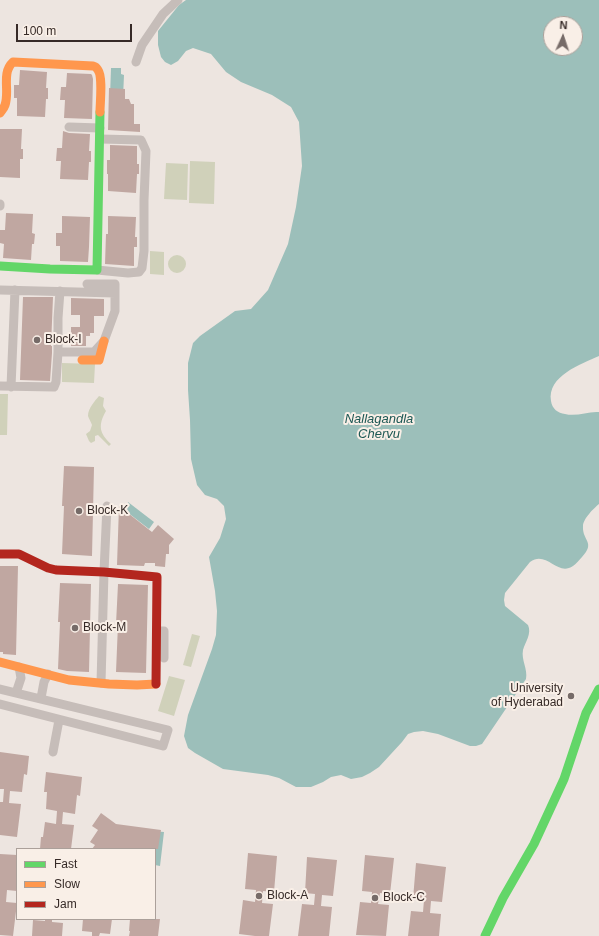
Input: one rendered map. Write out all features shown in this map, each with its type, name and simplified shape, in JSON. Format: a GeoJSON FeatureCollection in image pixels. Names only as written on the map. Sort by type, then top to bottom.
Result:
{"type":"FeatureCollection","features":[{"type":"Feature","properties":{"kind":"street"},"geometry":{"type":"LineString","coordinates":[[136,62],[142,46],[163,14],[178,0]]}},
{"type":"Feature","properties":{"kind":"street"},"geometry":{"type":"LineString","coordinates":[[0,113],[6,104],[7,71],[9,64],[12,62],[94,66],[99,70],[101,78],[97,270]]}},
{"type":"Feature","properties":{"kind":"street"},"geometry":{"type":"LineString","coordinates":[[69,127],[100,128]]}},
{"type":"Feature","properties":{"kind":"street"},"geometry":{"type":"LineString","coordinates":[[0,266],[97,270],[128,273],[139,272],[142,268],[144,251],[146,151],[141,140],[100,139]]}},
{"type":"Feature","properties":{"kind":"street"},"geometry":{"type":"LineString","coordinates":[[82,360],[99,360],[115,311],[116,284],[87,284]]}},
{"type":"Feature","properties":{"kind":"street"},"geometry":{"type":"LineString","coordinates":[[0,290],[115,293]]}},
{"type":"Feature","properties":{"kind":"street"},"geometry":{"type":"LineString","coordinates":[[12,387],[15,290]]}},
{"type":"Feature","properties":{"kind":"street"},"geometry":{"type":"LineString","coordinates":[[0,386],[54,386],[56,382],[58,352],[60,291]]}},
{"type":"Feature","properties":{"kind":"street"},"geometry":{"type":"LineString","coordinates":[[58,352],[94,352],[104,341]]}},
{"type":"Feature","properties":{"kind":"street"},"geometry":{"type":"LineString","coordinates":[[101,683],[107,506]]}},
{"type":"Feature","properties":{"kind":"street"},"geometry":{"type":"LineString","coordinates":[[0,554],[19,554],[48,568],[56,570],[104,572],[157,577],[156,684],[110,684],[69,680],[0,662]]}},
{"type":"Feature","properties":{"kind":"street"},"geometry":{"type":"LineString","coordinates":[[156,631],[164,631],[164,658]]}},
{"type":"Feature","properties":{"kind":"street"},"geometry":{"type":"LineString","coordinates":[[16,693],[22,678],[19,667]]}},
{"type":"Feature","properties":{"kind":"street"},"geometry":{"type":"LineString","coordinates":[[41,698],[44,682],[48,674]]}},
{"type":"Feature","properties":{"kind":"street"},"geometry":{"type":"LineString","coordinates":[[0,689],[168,730],[163,746],[0,704]]}},
{"type":"Feature","properties":{"kind":"street"},"geometry":{"type":"LineString","coordinates":[[485,936],[503,898],[534,844],[561,786],[586,714],[599,689]]}},
{"type":"Feature","properties":{"kind":"street"},"geometry":{"type":"LineString","coordinates":[[53,752],[59,720]]}},
{"type":"Feature","properties":{"kind":"green space"},"geometry":{"type":"Polygon","coordinates":[[[190,161],[215,162],[214,204],[189,203],[190,161]]]}},
{"type":"Feature","properties":{"kind":"green space"},"geometry":{"type":"Polygon","coordinates":[[[166,163],[188,164],[187,200],[164,199],[166,163]]]}},
{"type":"Feature","properties":{"kind":"green space"},"geometry":{"type":"Polygon","coordinates":[[[150,251],[164,252],[164,275],[150,274],[150,251]]]}},
{"type":"Feature","properties":{"kind":"green space"},"geometry":{"type":"Polygon","coordinates":[[[177,255],[181,256],[185,260],[185,268],[181,272],[177,273],[173,272],[169,268],[168,264],[169,260],[173,256],[177,255]]]}},
{"type":"Feature","properties":{"kind":"green space"},"geometry":{"type":"Polygon","coordinates":[[[62,363],[95,364],[94,383],[62,382],[62,363]]]}},
{"type":"Feature","properties":{"kind":"green space"},"geometry":{"type":"Polygon","coordinates":[[[0,394],[8,394],[7,435],[0,435],[0,394]]]}},
{"type":"Feature","properties":{"kind":"green space"},"geometry":{"type":"Polygon","coordinates":[[[99,396],[104,398],[103,406],[106,411],[103,416],[101,429],[104,436],[111,444],[109,446],[98,435],[95,436],[95,441],[91,443],[86,434],[90,431],[92,425],[88,416],[89,410],[99,396]]]}},
{"type":"Feature","properties":{"kind":"green space"},"geometry":{"type":"Polygon","coordinates":[[[192,634],[200,636],[191,667],[183,665],[192,634]]]}},
{"type":"Feature","properties":{"kind":"green space"},"geometry":{"type":"Polygon","coordinates":[[[169,676],[185,680],[174,716],[158,711],[169,676]]]}},
{"type":"Feature","properties":{"kind":"water","name":"Nallagandla Chervu"},"geometry":{"type":"Polygon","coordinates":[[[186,0],[599,0],[599,356],[575,367],[560,378],[554,385],[551,392],[551,401],[554,408],[558,412],[569,415],[599,412],[599,504],[594,508],[583,523],[583,531],[588,548],[573,566],[562,568],[542,559],[536,559],[530,562],[505,593],[505,606],[528,625],[529,628],[529,635],[523,650],[526,679],[482,744],[470,746],[438,734],[423,731],[414,732],[408,734],[379,767],[370,773],[362,777],[351,779],[341,775],[331,777],[311,787],[296,787],[279,778],[268,775],[223,769],[188,748],[184,736],[188,715],[216,635],[217,611],[209,557],[220,538],[226,519],[224,506],[217,499],[205,495],[197,485],[191,459],[188,363],[193,343],[200,336],[235,311],[251,309],[268,290],[288,244],[296,207],[302,166],[299,122],[291,107],[272,95],[241,82],[226,72],[211,54],[193,48],[186,51],[178,61],[171,65],[165,62],[161,57],[158,45],[158,31],[179,5],[186,0]]]}},
{"type":"Feature","properties":{"kind":"water"},"geometry":{"type":"Polygon","coordinates":[[[111,68],[121,68],[121,74],[124,75],[123,98],[110,97],[111,68]]]}},
{"type":"Feature","properties":{"kind":"water"},"geometry":{"type":"Polygon","coordinates":[[[128,502],[154,522],[149,529],[127,512],[128,502]]]}},
{"type":"Feature","properties":{"kind":"water"},"geometry":{"type":"Polygon","coordinates":[[[152,831],[164,832],[160,866],[156,865],[156,848],[150,848],[152,831]]]}},
{"type":"Feature","properties":{"kind":"building"},"geometry":{"type":"Polygon","coordinates":[[[20,70],[47,72],[46,88],[48,88],[48,99],[46,99],[45,117],[17,116],[17,98],[14,98],[14,85],[19,85],[20,70]]]}},
{"type":"Feature","properties":{"kind":"building"},"geometry":{"type":"Polygon","coordinates":[[[67,73],[92,75],[92,119],[64,118],[65,100],[60,100],[61,87],[66,87],[67,73]]]}},
{"type":"Feature","properties":{"kind":"building"},"geometry":{"type":"Polygon","coordinates":[[[109,88],[125,89],[125,99],[129,99],[131,104],[134,104],[134,124],[140,124],[140,132],[108,130],[109,88]]]}},
{"type":"Feature","properties":{"kind":"building"},"geometry":{"type":"Polygon","coordinates":[[[0,129],[22,129],[21,149],[23,149],[23,159],[20,159],[20,178],[0,177],[0,129]]]}},
{"type":"Feature","properties":{"kind":"building"},"geometry":{"type":"Polygon","coordinates":[[[63,131],[69,133],[90,134],[89,151],[91,151],[91,162],[89,162],[88,180],[60,179],[61,161],[56,161],[57,148],[62,148],[63,131]]]}},
{"type":"Feature","properties":{"kind":"building"},"geometry":{"type":"Polygon","coordinates":[[[110,145],[137,146],[137,164],[139,164],[139,174],[137,174],[136,193],[108,191],[107,160],[110,160],[110,145]]]}},
{"type":"Feature","properties":{"kind":"building"},"geometry":{"type":"Polygon","coordinates":[[[6,213],[33,214],[32,233],[35,234],[34,244],[32,244],[31,260],[3,258],[4,244],[0,243],[0,230],[5,230],[6,213]]]}},
{"type":"Feature","properties":{"kind":"building"},"geometry":{"type":"Polygon","coordinates":[[[62,216],[90,217],[88,262],[60,261],[60,246],[56,246],[56,233],[62,233],[62,216]]]}},
{"type":"Feature","properties":{"kind":"building"},"geometry":{"type":"Polygon","coordinates":[[[108,216],[136,217],[135,237],[137,237],[137,247],[134,247],[134,266],[105,264],[108,216]]]}},
{"type":"Feature","properties":{"kind":"building","name":"Block-I"},"geometry":{"type":"Polygon","coordinates":[[[23,297],[53,297],[50,381],[20,380],[23,297]]]}},
{"type":"Feature","properties":{"kind":"building"},"geometry":{"type":"Polygon","coordinates":[[[71,298],[104,299],[104,316],[94,316],[94,333],[90,333],[90,336],[86,336],[86,346],[71,346],[71,327],[80,327],[80,315],[71,315],[71,298]]]}},
{"type":"Feature","properties":{"kind":"building","name":"Block-K"},"geometry":{"type":"Polygon","coordinates":[[[64,466],[94,467],[92,556],[62,554],[64,466]]]}},
{"type":"Feature","properties":{"kind":"building"},"geometry":{"type":"Polygon","coordinates":[[[119,506],[152,532],[158,525],[174,539],[169,545],[169,554],[166,554],[165,567],[155,566],[155,563],[145,563],[144,566],[117,565],[119,506]]]}},
{"type":"Feature","properties":{"kind":"building"},"geometry":{"type":"Polygon","coordinates":[[[0,566],[18,566],[16,655],[3,654],[3,652],[0,652],[0,566]]]}},
{"type":"Feature","properties":{"kind":"building","name":"Block-M"},"geometry":{"type":"Polygon","coordinates":[[[60,583],[91,584],[89,672],[58,669],[60,583]]]}},
{"type":"Feature","properties":{"kind":"building"},"geometry":{"type":"Polygon","coordinates":[[[118,584],[148,585],[146,673],[116,672],[118,584]]]}},
{"type":"Feature","properties":{"kind":"building"},"geometry":{"type":"Polygon","coordinates":[[[0,752],[29,756],[27,775],[24,774],[22,792],[10,791],[9,803],[21,804],[17,837],[0,835],[0,802],[3,802],[4,789],[0,789],[0,752]]]}},
{"type":"Feature","properties":{"kind":"building"},"geometry":{"type":"Polygon","coordinates":[[[46,772],[82,777],[80,796],[77,795],[75,814],[63,812],[62,824],[74,825],[71,848],[40,848],[45,822],[56,824],[57,811],[46,809],[47,792],[44,792],[46,772]]]}},
{"type":"Feature","properties":{"kind":"building"},"geometry":{"type":"Polygon","coordinates":[[[101,813],[116,824],[161,830],[158,849],[93,848],[95,845],[90,842],[98,830],[92,826],[101,813]]]}},
{"type":"Feature","properties":{"kind":"building","name":"Block-A"},"geometry":{"type":"Polygon","coordinates":[[[248,853],[277,856],[274,892],[263,891],[262,903],[273,904],[269,936],[239,934],[243,900],[255,902],[256,890],[245,889],[248,853]]]}},
{"type":"Feature","properties":{"kind":"building"},"geometry":{"type":"Polygon","coordinates":[[[0,854],[16,855],[16,891],[7,890],[6,902],[16,903],[13,936],[0,935],[0,854]]]}},
{"type":"Feature","properties":{"kind":"building","name":"Block-C"},"geometry":{"type":"Polygon","coordinates":[[[365,855],[394,858],[390,894],[380,893],[378,904],[389,905],[386,936],[356,935],[360,902],[371,903],[372,892],[362,891],[365,855]]]}},
{"type":"Feature","properties":{"kind":"building"},"geometry":{"type":"Polygon","coordinates":[[[307,857],[337,860],[333,896],[322,895],[321,906],[332,907],[329,936],[298,936],[302,904],[314,905],[315,894],[305,893],[307,857]]]}},
{"type":"Feature","properties":{"kind":"building"},"geometry":{"type":"Polygon","coordinates":[[[416,863],[446,867],[442,902],[431,901],[430,913],[441,914],[439,936],[408,936],[411,911],[423,912],[424,900],[413,899],[416,863]]]}},
{"type":"Feature","properties":{"kind":"building"},"geometry":{"type":"Polygon","coordinates":[[[160,919],[158,936],[129,936],[130,920],[160,919]]]}},
{"type":"Feature","properties":{"kind":"building"},"geometry":{"type":"Polygon","coordinates":[[[33,920],[52,920],[52,922],[63,923],[62,936],[32,936],[33,920]]]}},
{"type":"Feature","properties":{"kind":"building"},"geometry":{"type":"Polygon","coordinates":[[[83,920],[112,920],[110,934],[100,933],[99,936],[92,936],[92,932],[82,931],[83,920]]]}},
{"type":"Feature","properties":{"kind":"traffic: fast"},"geometry":{"type":"LineString","coordinates":[[0,266],[97,270],[100,112]]}},
{"type":"Feature","properties":{"kind":"traffic: fast"},"geometry":{"type":"LineString","coordinates":[[485,936],[503,898],[534,844],[564,779],[586,713],[599,689]]}},
{"type":"Feature","properties":{"kind":"traffic: slow"},"geometry":{"type":"LineString","coordinates":[[0,113],[5,106],[7,94],[7,71],[13,62],[95,67],[100,73],[100,112]]}},
{"type":"Feature","properties":{"kind":"traffic: slow"},"geometry":{"type":"LineString","coordinates":[[82,360],[99,360],[104,341]]}},
{"type":"Feature","properties":{"kind":"traffic: slow"},"geometry":{"type":"LineString","coordinates":[[0,662],[69,680],[109,684],[156,684]]}},
{"type":"Feature","properties":{"kind":"traffic: jam"},"geometry":{"type":"LineString","coordinates":[[0,554],[19,554],[48,568],[56,570],[104,572],[157,577],[156,684]]}},
{"type":"Feature","properties":{"kind":"place","name":"Block-I"},"geometry":{"type":"Point","coordinates":[37,340]}},
{"type":"Feature","properties":{"kind":"place","name":"Block-K"},"geometry":{"type":"Point","coordinates":[79,511]}},
{"type":"Feature","properties":{"kind":"place","name":"Block-M"},"geometry":{"type":"Point","coordinates":[75,628]}},
{"type":"Feature","properties":{"kind":"place","name":"University of Hyderabad"},"geometry":{"type":"Point","coordinates":[571,696]}},
{"type":"Feature","properties":{"kind":"place","name":"Block-A"},"geometry":{"type":"Point","coordinates":[259,896]}},
{"type":"Feature","properties":{"kind":"place","name":"Block-C"},"geometry":{"type":"Point","coordinates":[375,898]}}]}
